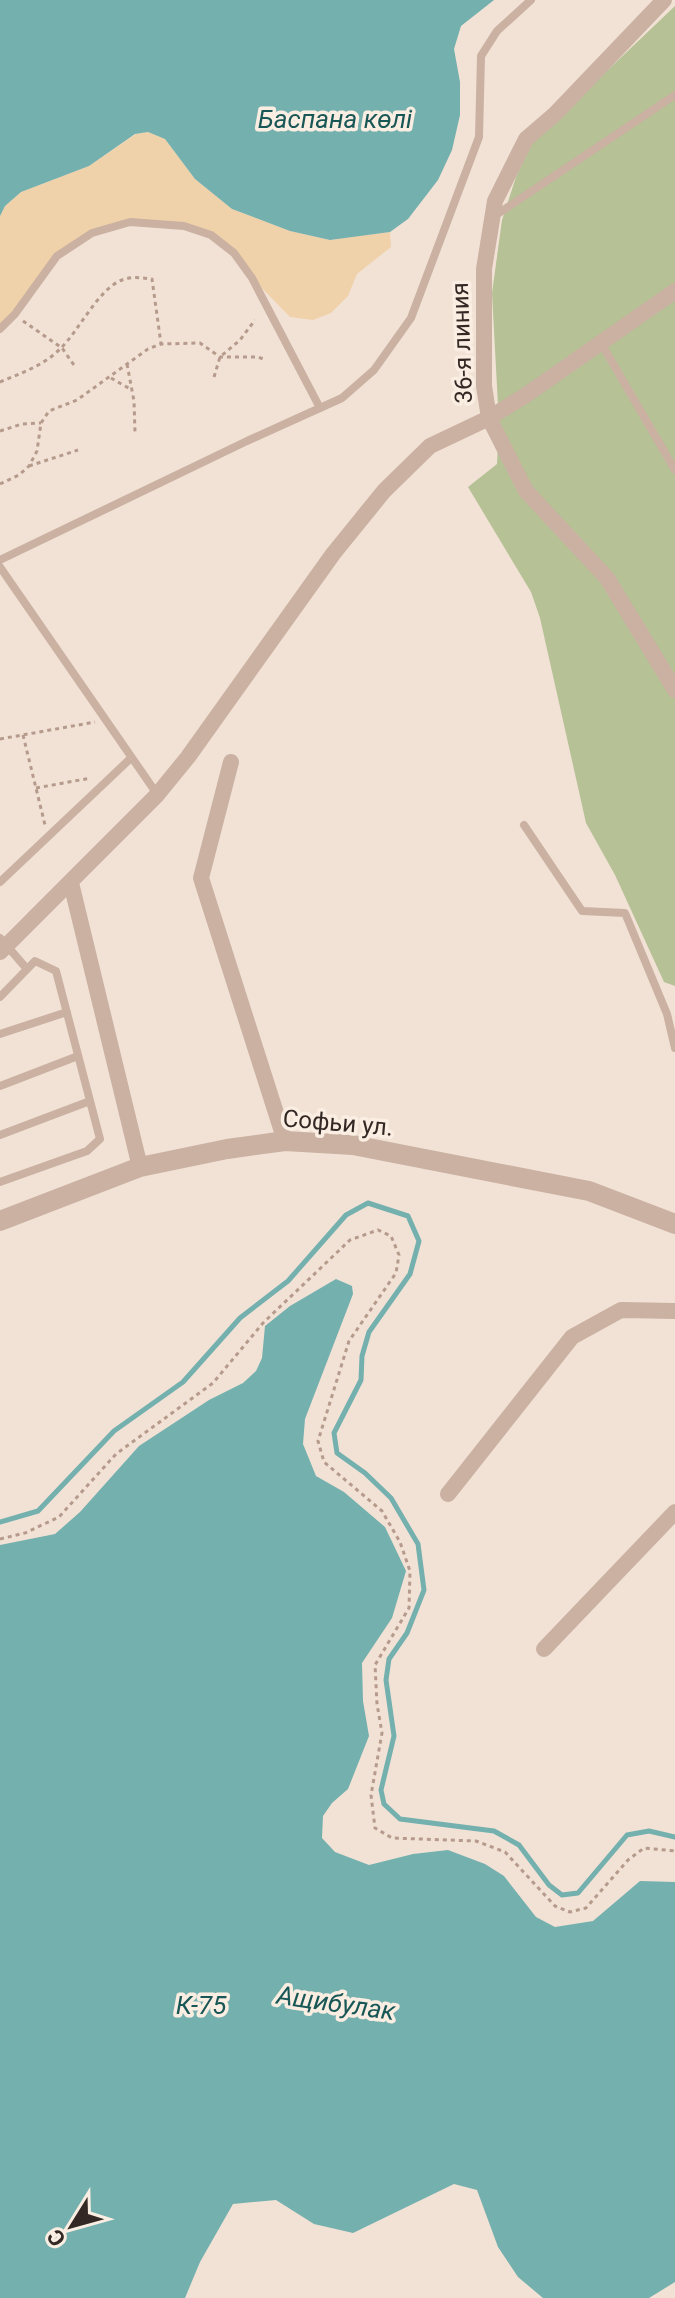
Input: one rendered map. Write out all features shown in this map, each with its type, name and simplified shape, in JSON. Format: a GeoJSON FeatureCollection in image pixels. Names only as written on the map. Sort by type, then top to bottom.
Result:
{"type":"FeatureCollection","features":[{"type":"Feature","properties":{"kind":"street","name":"36-я линия"},"geometry":{"type":"LineString","coordinates":[[664,0],[555,114],[526,139],[495,201],[484,269],[484,386],[489,418],[526,491],[607,578],[675,690]]}},
{"type":"Feature","properties":{"kind":"street"},"geometry":{"type":"LineString","coordinates":[[2,945],[71,883],[157,795],[188,757],[333,554],[384,491],[430,446],[489,418],[675,291]]}},
{"type":"Feature","properties":{"kind":"street"},"geometry":{"type":"LineString","coordinates":[[231,762],[201,878],[285,1141]]}},
{"type":"Feature","properties":{"kind":"street"},"geometry":{"type":"LineString","coordinates":[[71,883],[140,1167]]}},
{"type":"Feature","properties":{"kind":"street","name":"Софьи ул."},"geometry":{"type":"LineString","coordinates":[[0,1221],[140,1167],[285,1141],[353,1145],[589,1191],[675,1224]]}},
{"type":"Feature","properties":{"kind":"street"},"geometry":{"type":"LineString","coordinates":[[448,1494],[572,1337],[621,1310],[675,1311]]}},
{"type":"Feature","properties":{"kind":"street"},"geometry":{"type":"LineString","coordinates":[[544,1649],[675,1512]]}},
{"type":"Feature","properties":{"kind":"lane"},"geometry":{"type":"LineString","coordinates":[[0,560],[342,398],[374,370],[411,318],[479,137],[481,56],[497,31],[531,0]]}},
{"type":"Feature","properties":{"kind":"lane"},"geometry":{"type":"LineString","coordinates":[[490,220],[675,95]]}},
{"type":"Feature","properties":{"kind":"lane"},"geometry":{"type":"LineString","coordinates":[[0,329],[15,314],[57,256],[92,233],[130,222],[184,226],[211,235],[234,253],[252,278],[320,408]]}},
{"type":"Feature","properties":{"kind":"lane"},"geometry":{"type":"LineString","coordinates":[[600,343],[675,470]]}},
{"type":"Feature","properties":{"kind":"lane"},"geometry":{"type":"LineString","coordinates":[[0,567],[157,795]]}},
{"type":"Feature","properties":{"kind":"lane"},"geometry":{"type":"LineString","coordinates":[[0,882],[131,758]]}},
{"type":"Feature","properties":{"kind":"lane"},"geometry":{"type":"LineString","coordinates":[[524,825],[582,911],[625,913],[667,1014],[675,1048]]}},
{"type":"Feature","properties":{"kind":"lane"},"geometry":{"type":"LineString","coordinates":[[2,945],[27,969]]}},
{"type":"Feature","properties":{"kind":"lane"},"geometry":{"type":"LineString","coordinates":[[0,997],[35,961],[56,971],[100,1139],[87,1151],[0,1182]]}},
{"type":"Feature","properties":{"kind":"lane"},"geometry":{"type":"LineString","coordinates":[[0,1034],[67,1012]]}},
{"type":"Feature","properties":{"kind":"lane"},"geometry":{"type":"LineString","coordinates":[[0,1086],[78,1056]]}},
{"type":"Feature","properties":{"kind":"lane"},"geometry":{"type":"LineString","coordinates":[[0,1135],[90,1101]]}},
{"type":"Feature","properties":{"kind":"path"},"geometry":{"type":"LineString","coordinates":[[0,382],[44,363],[62,348],[105,293],[120,280],[134,277],[152,279],[161,344]]}},
{"type":"Feature","properties":{"kind":"path"},"geometry":{"type":"LineString","coordinates":[[15,314],[62,348],[74,365]]}},
{"type":"Feature","properties":{"kind":"path"},"geometry":{"type":"LineString","coordinates":[[214,377],[220,357],[240,340],[255,320]]}},
{"type":"Feature","properties":{"kind":"path"},"geometry":{"type":"LineString","coordinates":[[0,484],[29,466],[37,451],[41,423],[49,411],[77,400],[148,349],[161,344],[200,343],[220,357],[258,357],[266,360]]}},
{"type":"Feature","properties":{"kind":"path"},"geometry":{"type":"LineString","coordinates":[[127,364],[135,432]]}},
{"type":"Feature","properties":{"kind":"path"},"geometry":{"type":"LineString","coordinates":[[111,378],[132,390]]}},
{"type":"Feature","properties":{"kind":"path"},"geometry":{"type":"LineString","coordinates":[[0,431],[22,424],[41,423]]}},
{"type":"Feature","properties":{"kind":"path"},"geometry":{"type":"LineString","coordinates":[[29,466],[78,450]]}},
{"type":"Feature","properties":{"kind":"path"},"geometry":{"type":"LineString","coordinates":[[0,739],[107,720]]}},
{"type":"Feature","properties":{"kind":"path"},"geometry":{"type":"LineString","coordinates":[[23,735],[48,837]]}},
{"type":"Feature","properties":{"kind":"path"},"geometry":{"type":"LineString","coordinates":[[36,788],[112,776]]}},
{"type":"Feature","properties":{"kind":"path"},"geometry":{"type":"LineString","coordinates":[[0,1539],[25,1533],[59,1517],[116,1454],[213,1383],[263,1323],[350,1240],[378,1230],[391,1236],[399,1255],[396,1273],[349,1341],[318,1441],[324,1462],[382,1511],[400,1542],[410,1571],[409,1608],[375,1665],[382,1733],[371,1795],[375,1828],[392,1838],[476,1841],[505,1852],[555,1906],[570,1912],[586,1908],[628,1860],[644,1848],[675,1851]]}},
{"type":"Feature","properties":{"kind":"green space"},"geometry":{"type":"Polygon","coordinates":[[[675,6],[675,986],[664,982],[615,875],[586,823],[540,618],[531,592],[468,487],[497,464],[499,424],[492,293],[502,220],[516,177],[531,143],[675,6]]]}},
{"type":"Feature","properties":{"kind":"sand"},"geometry":{"type":"Polygon","coordinates":[[[148,132],[165,139],[195,179],[232,209],[290,231],[330,240],[390,232],[391,247],[357,274],[348,296],[331,313],[313,320],[290,317],[252,278],[234,253],[211,235],[184,226],[130,222],[92,233],[57,256],[0,329],[0,216],[5,206],[21,192],[89,166],[136,134],[148,132]]]}},
{"type":"Feature","properties":{"kind":"water","name":"Баспана көлі"},"geometry":{"type":"Polygon","coordinates":[[[0,0],[494,0],[461,26],[454,49],[460,82],[460,115],[452,150],[438,180],[408,219],[390,232],[330,240],[290,231],[232,209],[195,179],[165,139],[148,132],[135,134],[89,166],[21,192],[5,206],[0,216],[0,0]]]}},
{"type":"Feature","properties":{"kind":"water","name":"К-75"},"geometry":{"type":"Polygon","coordinates":[[[336,1279],[352,1286],[353,1294],[305,1419],[303,1444],[316,1476],[344,1492],[385,1527],[406,1571],[392,1618],[362,1663],[363,1701],[369,1736],[348,1789],[323,1816],[322,1838],[335,1852],[369,1865],[413,1854],[448,1850],[485,1864],[504,1876],[536,1917],[555,1927],[593,1921],[640,1881],[675,1882],[675,2282],[649,2298],[543,2298],[518,2277],[498,2247],[477,2190],[454,2184],[353,2233],[314,2224],[276,2200],[233,2204],[200,2262],[185,2298],[0,2298],[0,1545],[55,1534],[80,1512],[139,1446],[209,1400],[243,1383],[256,1371],[262,1358],[265,1326],[290,1306],[336,1279]]]}},
{"type":"Feature","properties":{"kind":"waterway"},"geometry":{"type":"LineString","coordinates":[[0,1522],[38,1511],[114,1431],[183,1382],[240,1318],[288,1281],[346,1215],[368,1203],[408,1216],[419,1241],[410,1274],[369,1332],[362,1356],[361,1380],[334,1433],[337,1453],[365,1473],[391,1498],[418,1544],[424,1590],[407,1633],[389,1659],[386,1680],[394,1736],[381,1790],[384,1804],[400,1819],[494,1831],[519,1845],[549,1885],[562,1895],[578,1893],[627,1835],[649,1831],[675,1837]]}},
{"type":"Feature","properties":{"kind":"water label","name":"Ащибулак"},"geometry":{"type":"Point","coordinates":[336,2003]}}]}
